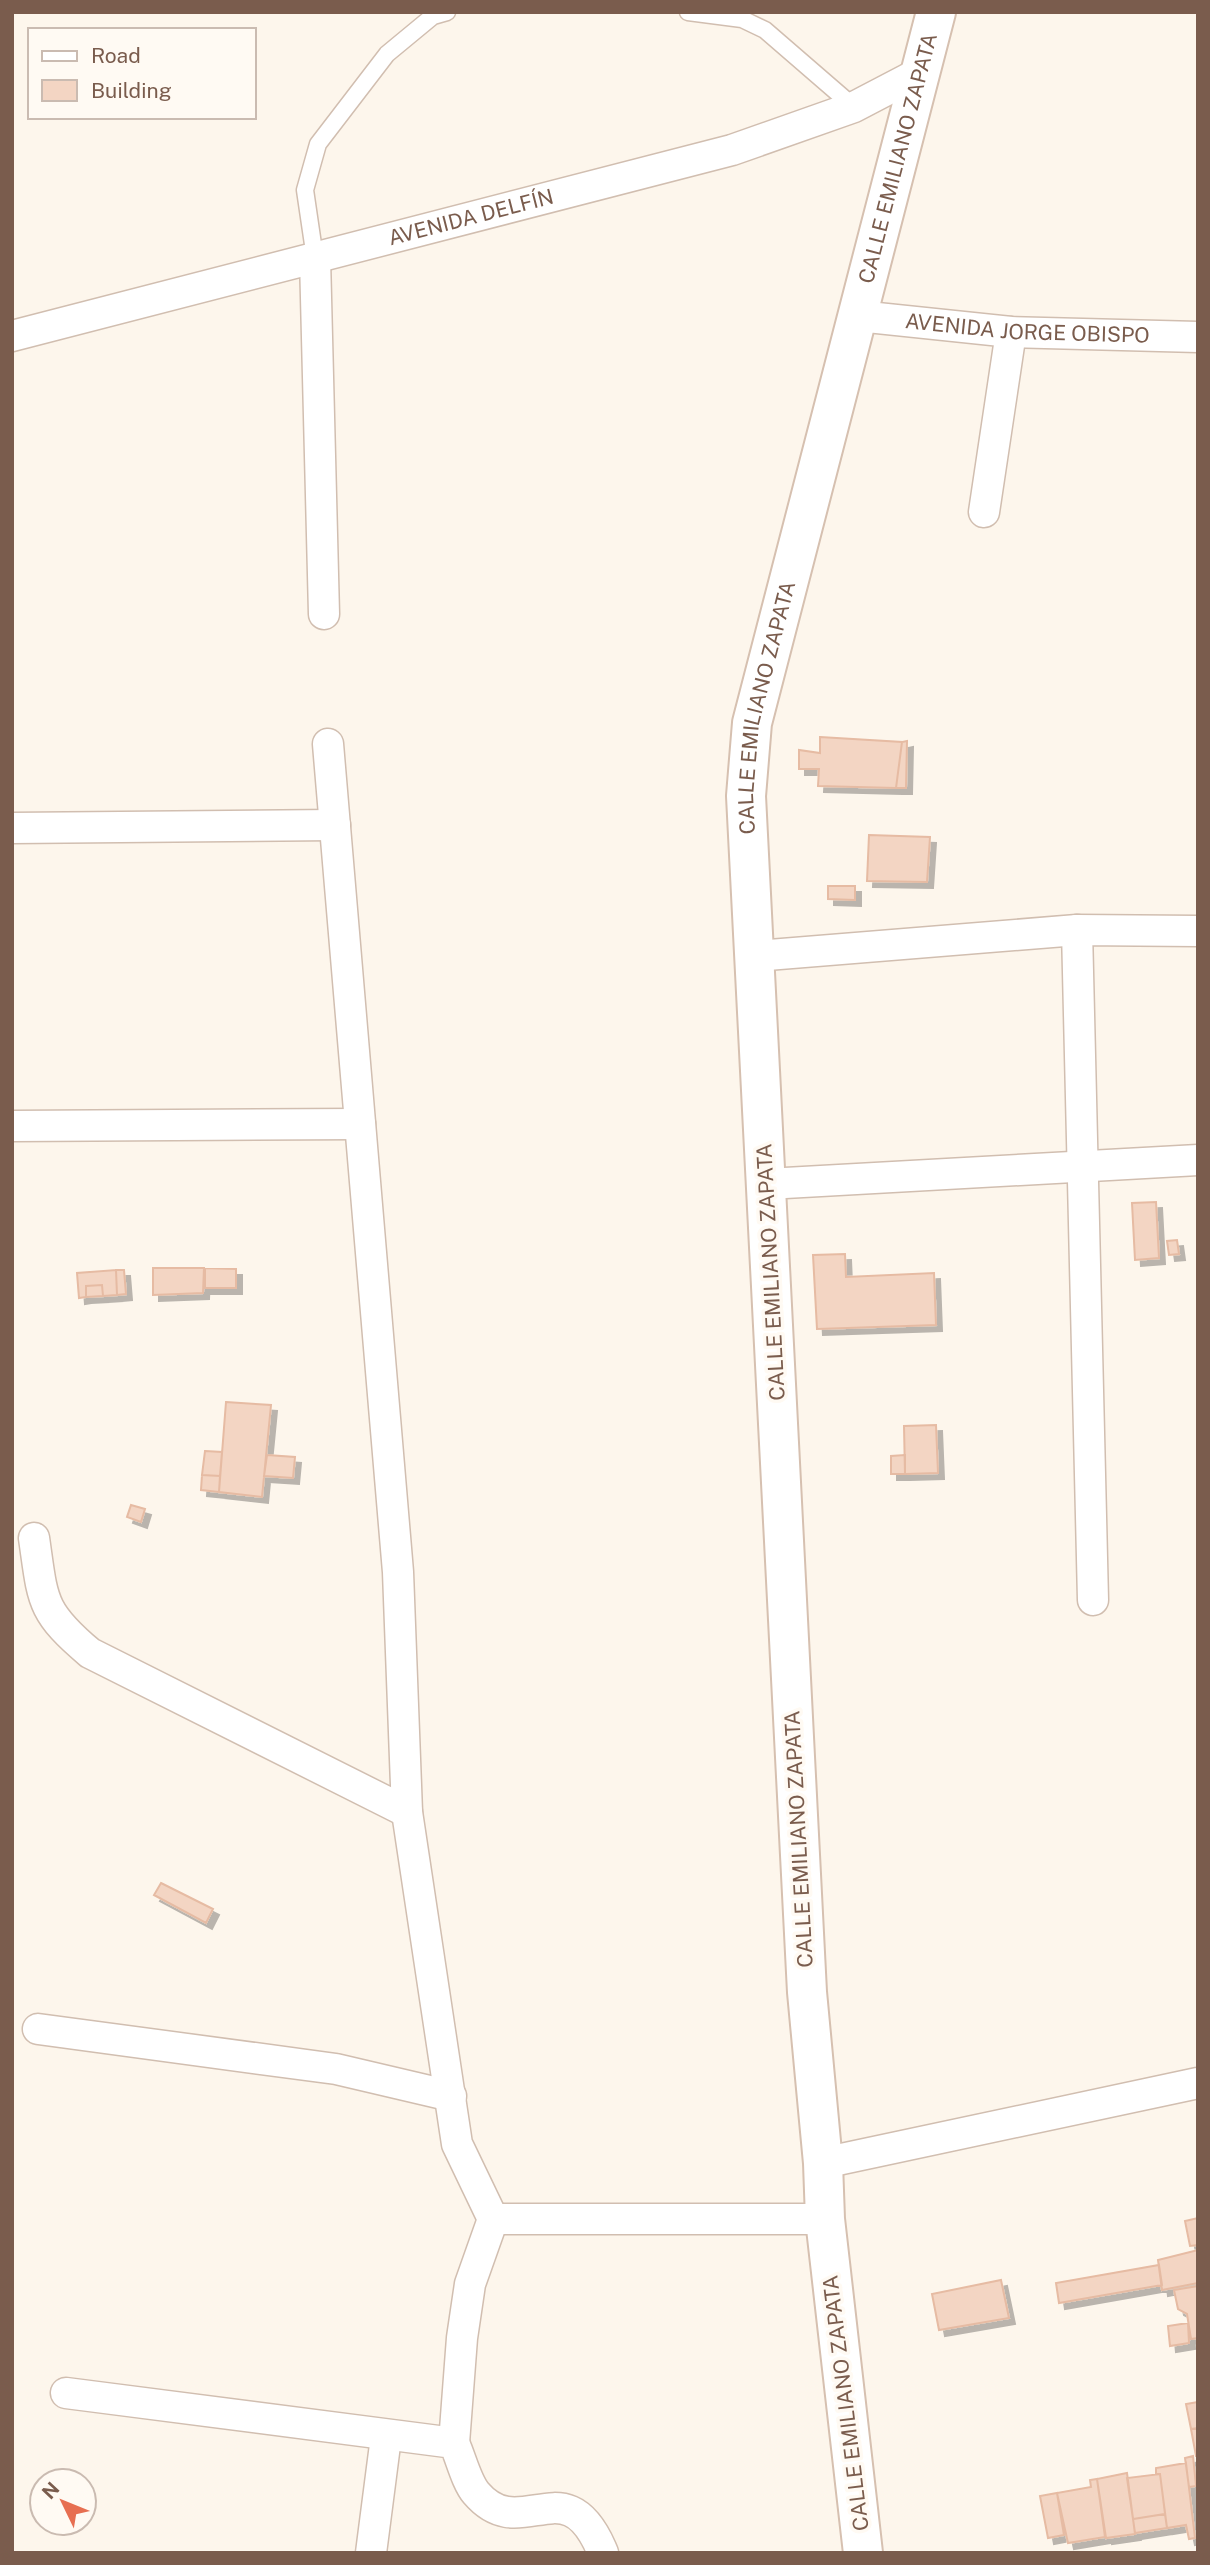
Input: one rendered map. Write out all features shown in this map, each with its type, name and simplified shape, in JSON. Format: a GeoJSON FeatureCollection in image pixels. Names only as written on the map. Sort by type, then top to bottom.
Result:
{"type":"FeatureCollection","features":[{"type":"Feature","properties":{"kind":"main road","name":"CALLE EMILIANO ZAPATA"},"geometry":{"type":"LineString","coordinates":[[863,2553],[825,2220],[823,2163],[807,1992],[746,796],[752,723],[936,12]]}},
{"type":"Feature","properties":{"kind":"street","name":"AVENIDA DELFÍN"},"geometry":{"type":"LineString","coordinates":[[12,335],[732,150],[854,107],[921,72]]}},
{"type":"Feature","properties":{"kind":"street"},"geometry":{"type":"LineString","coordinates":[[315,258],[324,614]]}},
{"type":"Feature","properties":{"kind":"street","name":"AVENIDA JORGE OBISPO"},"geometry":{"type":"LineString","coordinates":[[858,316],[1011,331],[1198,337]]}},
{"type":"Feature","properties":{"kind":"street"},"geometry":{"type":"LineString","coordinates":[[985,512],[1011,331]]}},
{"type":"Feature","properties":{"kind":"street"},"geometry":{"type":"LineString","coordinates":[[328,744],[398,1572],[407,1812],[457,2144],[493,2219],[470,2284],[462,2338],[454,2443],[475,2493],[497,2508],[514,2515],[556,2506],[580,2515],[595,2533],[603,2553]]}},
{"type":"Feature","properties":{"kind":"street"},"geometry":{"type":"LineString","coordinates":[[12,828],[335,825]]}},
{"type":"Feature","properties":{"kind":"street"},"geometry":{"type":"LineString","coordinates":[[1077,930],[1093,1600]]}},
{"type":"Feature","properties":{"kind":"street"},"geometry":{"type":"LineString","coordinates":[[755,956],[1077,930],[1198,930]]}},
{"type":"Feature","properties":{"kind":"street"},"geometry":{"type":"LineString","coordinates":[[12,1126],[360,1124]]}},
{"type":"Feature","properties":{"kind":"street"},"geometry":{"type":"LineString","coordinates":[[767,1184],[1198,1160]]}},
{"type":"Feature","properties":{"kind":"street"},"geometry":{"type":"LineString","coordinates":[[34,1538],[44,1601],[62,1629],[90,1653],[407,1812]]}},
{"type":"Feature","properties":{"kind":"street"},"geometry":{"type":"LineString","coordinates":[[38,2029],[336,2069],[451,2096]]}},
{"type":"Feature","properties":{"kind":"street"},"geometry":{"type":"LineString","coordinates":[[823,2163],[1198,2084]]}},
{"type":"Feature","properties":{"kind":"street"},"geometry":{"type":"LineString","coordinates":[[493,2219],[825,2220]]}},
{"type":"Feature","properties":{"kind":"street"},"geometry":{"type":"LineString","coordinates":[[66,2393],[386,2437],[454,2443]]}},
{"type":"Feature","properties":{"kind":"street"},"geometry":{"type":"LineString","coordinates":[[371,2553],[386,2437]]}},
{"type":"Feature","properties":{"kind":"lane"},"geometry":{"type":"LineString","coordinates":[[315,258],[305,190],[318,144],[387,54],[433,16],[447,12]]}},
{"type":"Feature","properties":{"kind":"lane"},"geometry":{"type":"LineString","coordinates":[[688,12],[742,19],[765,30],[854,107]]}},
{"type":"Feature","properties":{"kind":"building"},"geometry":{"type":"Polygon","coordinates":[[[820,737],[902,742],[896,788],[818,786],[819,769],[799,769],[799,750],[820,753],[820,737]]]}},
{"type":"Feature","properties":{"kind":"building"},"geometry":{"type":"Polygon","coordinates":[[[907,741],[906,788],[896,788],[902,742],[907,741]]]}},
{"type":"Feature","properties":{"kind":"building"},"geometry":{"type":"Polygon","coordinates":[[[869,835],[930,837],[927,882],[867,881],[869,835]]]}},
{"type":"Feature","properties":{"kind":"building"},"geometry":{"type":"Polygon","coordinates":[[[828,886],[855,886],[855,900],[828,899],[828,886]]]}},
{"type":"Feature","properties":{"kind":"building"},"geometry":{"type":"Polygon","coordinates":[[[1156,1202],[1159,1258],[1135,1260],[1132,1203],[1156,1202]]]}},
{"type":"Feature","properties":{"kind":"building"},"geometry":{"type":"Polygon","coordinates":[[[1177,1240],[1179,1254],[1169,1255],[1167,1241],[1177,1240]]]}},
{"type":"Feature","properties":{"kind":"building"},"geometry":{"type":"Polygon","coordinates":[[[845,1254],[846,1277],[934,1273],[936,1325],[817,1329],[813,1255],[845,1254]]]}},
{"type":"Feature","properties":{"kind":"building"},"geometry":{"type":"Polygon","coordinates":[[[153,1268],[204,1268],[203,1293],[153,1295],[153,1268]]]}},
{"type":"Feature","properties":{"kind":"building"},"geometry":{"type":"Polygon","coordinates":[[[205,1268],[236,1269],[236,1288],[205,1288],[205,1268]]]}},
{"type":"Feature","properties":{"kind":"building"},"geometry":{"type":"Polygon","coordinates":[[[116,1270],[124,1270],[126,1294],[117,1295],[116,1270]]]}},
{"type":"Feature","properties":{"kind":"building"},"geometry":{"type":"Polygon","coordinates":[[[116,1270],[117,1295],[103,1296],[102,1285],[86,1286],[86,1297],[79,1298],[77,1273],[116,1270]]]}},
{"type":"Feature","properties":{"kind":"building"},"geometry":{"type":"Polygon","coordinates":[[[102,1285],[103,1296],[86,1297],[86,1286],[102,1285]]]}},
{"type":"Feature","properties":{"kind":"building"},"geometry":{"type":"Polygon","coordinates":[[[226,1402],[271,1405],[262,1497],[219,1492],[226,1402]]]}},
{"type":"Feature","properties":{"kind":"building"},"geometry":{"type":"Polygon","coordinates":[[[936,1425],[938,1473],[905,1474],[904,1426],[936,1425]]]}},
{"type":"Feature","properties":{"kind":"building"},"geometry":{"type":"Polygon","coordinates":[[[205,1451],[222,1452],[220,1476],[202,1475],[205,1451]]]}},
{"type":"Feature","properties":{"kind":"building"},"geometry":{"type":"Polygon","coordinates":[[[267,1455],[295,1457],[293,1478],[264,1476],[267,1455]]]}},
{"type":"Feature","properties":{"kind":"building"},"geometry":{"type":"Polygon","coordinates":[[[905,1455],[905,1474],[891,1474],[891,1456],[905,1455]]]}},
{"type":"Feature","properties":{"kind":"building"},"geometry":{"type":"Polygon","coordinates":[[[202,1475],[220,1476],[219,1492],[201,1490],[202,1475]]]}},
{"type":"Feature","properties":{"kind":"building"},"geometry":{"type":"Polygon","coordinates":[[[131,1505],[145,1509],[141,1522],[127,1517],[131,1505]]]}},
{"type":"Feature","properties":{"kind":"building"},"geometry":{"type":"Polygon","coordinates":[[[161,1883],[213,1909],[206,1923],[154,1895],[161,1883]]]}},
{"type":"Feature","properties":{"kind":"building"},"geometry":{"type":"Polygon","coordinates":[[[1198,2218],[1198,2245],[1190,2246],[1185,2221],[1198,2218]]]}},
{"type":"Feature","properties":{"kind":"building"},"geometry":{"type":"Polygon","coordinates":[[[1198,2250],[1198,2283],[1162,2290],[1158,2260],[1198,2250]]]}},
{"type":"Feature","properties":{"kind":"building"},"geometry":{"type":"Polygon","coordinates":[[[1159,2265],[1162,2285],[1059,2303],[1056,2283],[1159,2265]]]}},
{"type":"Feature","properties":{"kind":"building"},"geometry":{"type":"Polygon","coordinates":[[[1001,2280],[1009,2318],[939,2330],[932,2294],[1001,2280]]]}},
{"type":"Feature","properties":{"kind":"building"},"geometry":{"type":"Polygon","coordinates":[[[1198,2286],[1198,2338],[1191,2339],[1187,2314],[1178,2309],[1174,2290],[1198,2286]]]}},
{"type":"Feature","properties":{"kind":"building"},"geometry":{"type":"Polygon","coordinates":[[[1188,2323],[1189,2343],[1170,2346],[1168,2326],[1188,2323]]]}},
{"type":"Feature","properties":{"kind":"building"},"geometry":{"type":"Polygon","coordinates":[[[1198,2402],[1198,2428],[1191,2429],[1186,2404],[1198,2402]]]}},
{"type":"Feature","properties":{"kind":"building"},"geometry":{"type":"Polygon","coordinates":[[[1198,2428],[1198,2456],[1196,2456],[1191,2429],[1198,2428]]]}},
{"type":"Feature","properties":{"kind":"building"},"geometry":{"type":"Polygon","coordinates":[[[1193,2456],[1196,2486],[1189,2487],[1185,2458],[1193,2456]]]}},
{"type":"Feature","properties":{"kind":"building"},"geometry":{"type":"Polygon","coordinates":[[[1186,2463],[1195,2538],[1189,2539],[1186,2525],[1167,2528],[1160,2474],[1156,2474],[1156,2468],[1186,2463]]]}},
{"type":"Feature","properties":{"kind":"building"},"geometry":{"type":"Polygon","coordinates":[[[1127,2473],[1135,2534],[1106,2538],[1097,2479],[1127,2473]]]}},
{"type":"Feature","properties":{"kind":"building"},"geometry":{"type":"Polygon","coordinates":[[[1160,2474],[1165,2514],[1133,2519],[1127,2478],[1160,2474]]]}},
{"type":"Feature","properties":{"kind":"building"},"geometry":{"type":"Polygon","coordinates":[[[1097,2479],[1105,2537],[1068,2543],[1057,2493],[1091,2487],[1090,2480],[1097,2479]]]}},
{"type":"Feature","properties":{"kind":"building"},"geometry":{"type":"Polygon","coordinates":[[[1057,2493],[1064,2535],[1048,2538],[1040,2496],[1057,2493]]]}},
{"type":"Feature","properties":{"kind":"building"},"geometry":{"type":"Polygon","coordinates":[[[1165,2514],[1167,2528],[1135,2533],[1133,2519],[1165,2514]]]}}]}
